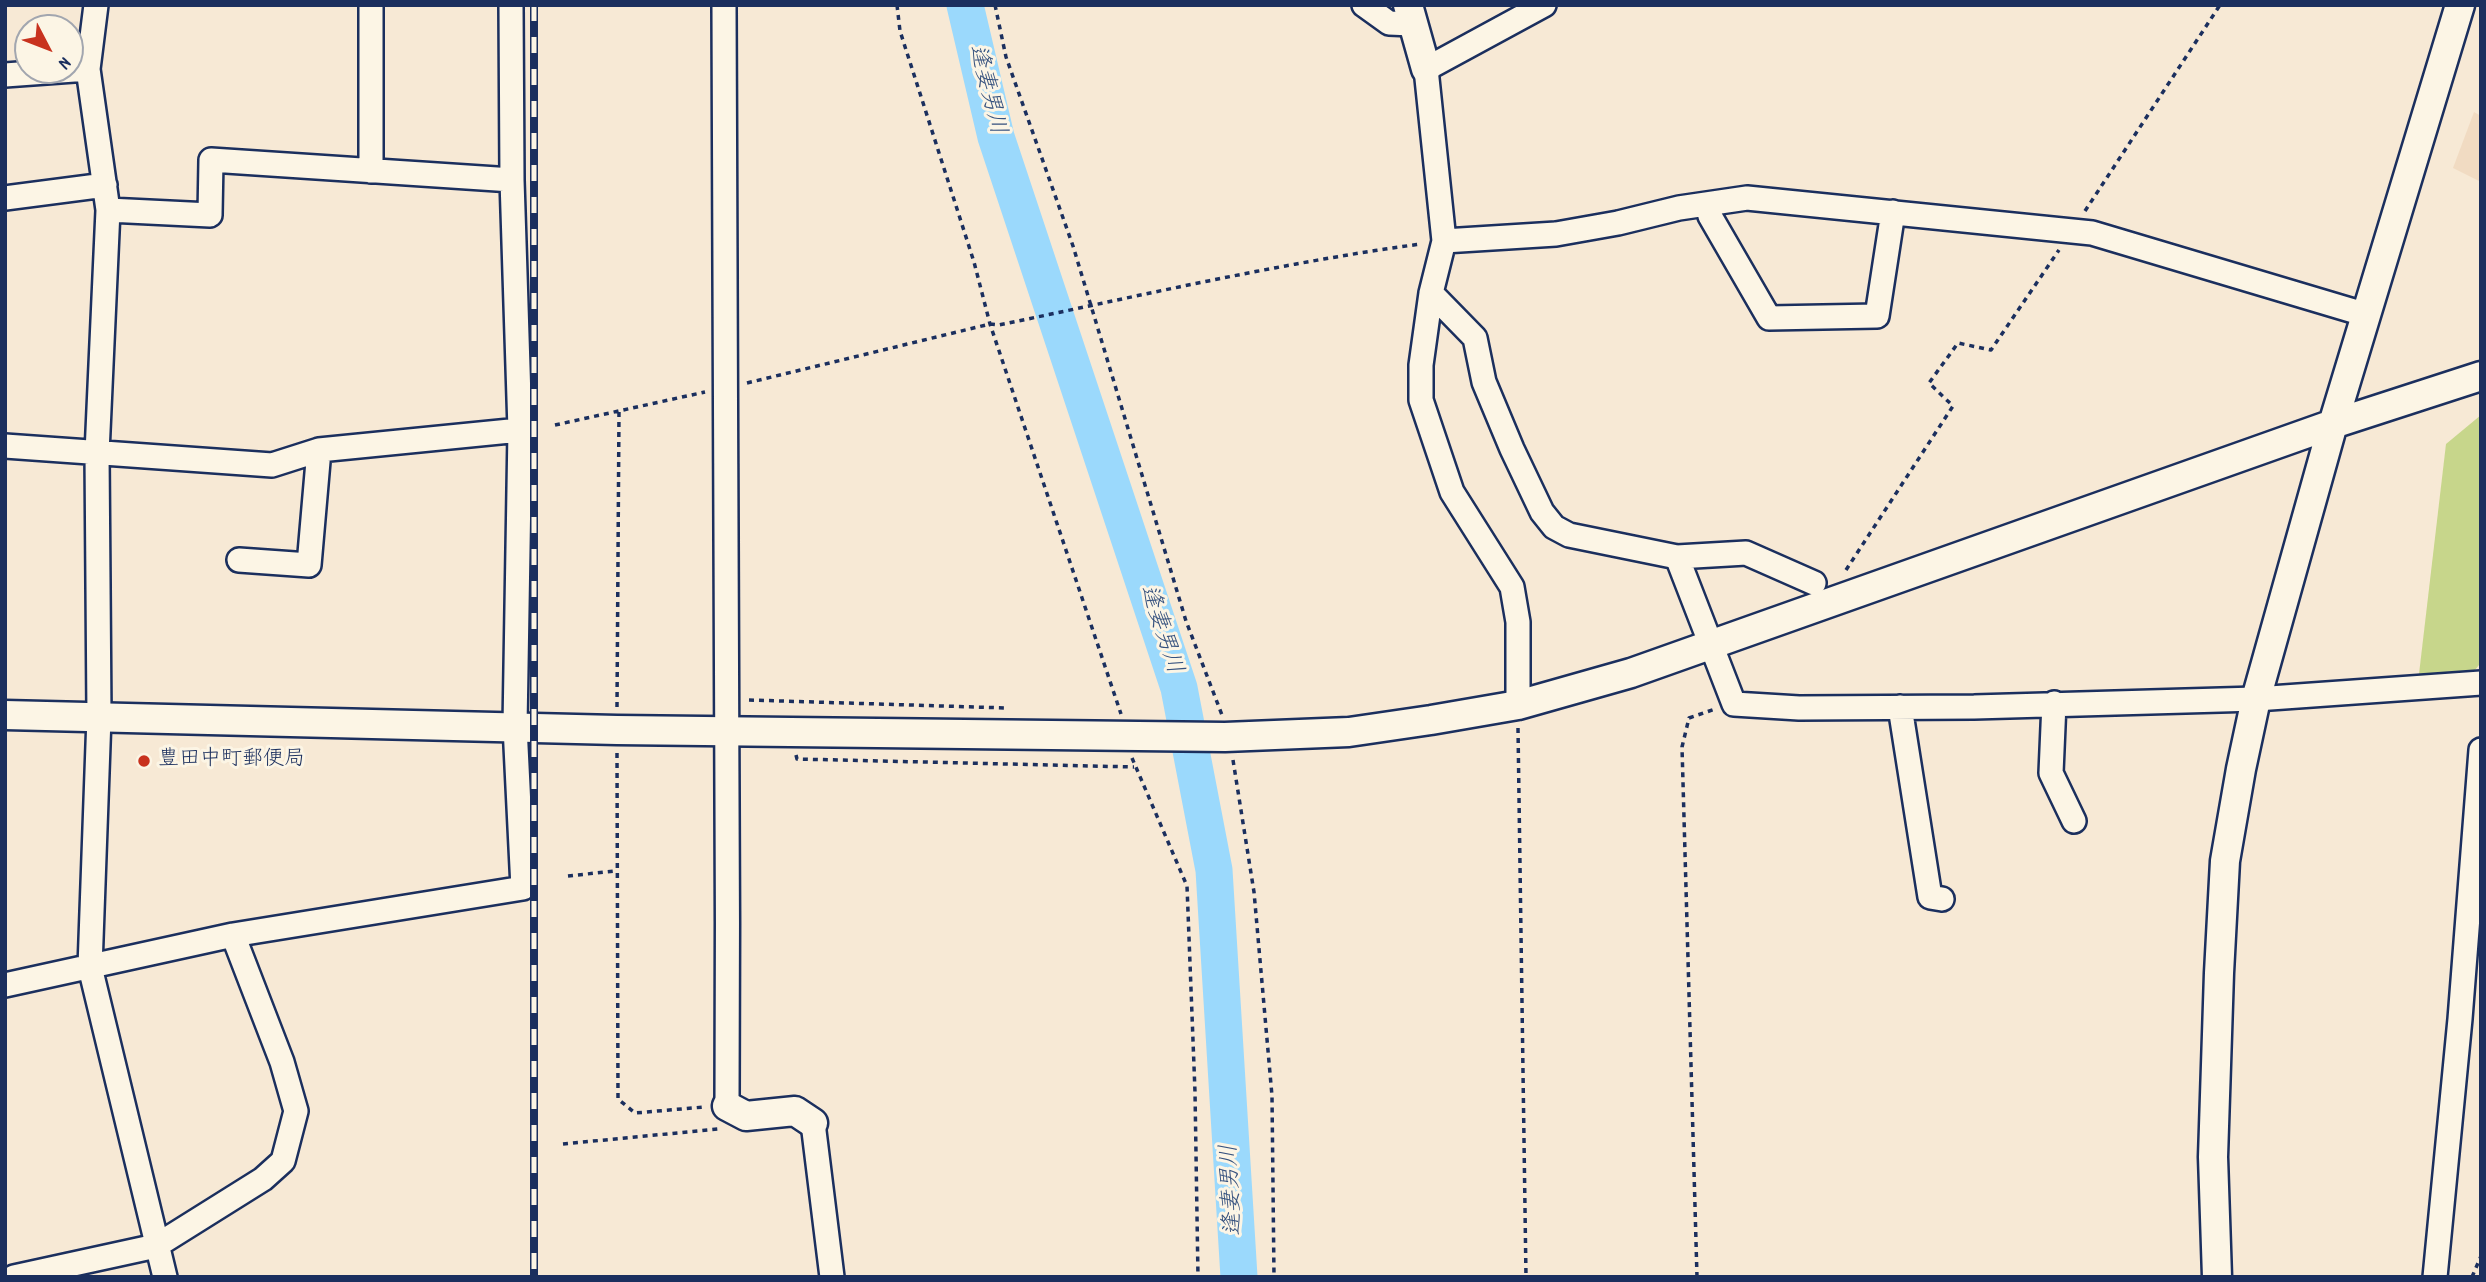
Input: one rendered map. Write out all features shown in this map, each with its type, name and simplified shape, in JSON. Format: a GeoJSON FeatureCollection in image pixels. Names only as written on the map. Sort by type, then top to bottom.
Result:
{"type":"FeatureCollection","features":[{"type":"Feature","properties":{"kind":"street"},"geometry":{"type":"LineString","coordinates":[[96,5],[88,69],[108,210],[97,453],[99,716],[90,967],[164,1277]]}},
{"type":"Feature","properties":{"kind":"street"},"geometry":{"type":"LineString","coordinates":[[371,5],[372,171]]}},
{"type":"Feature","properties":{"kind":"street"},"geometry":{"type":"LineString","coordinates":[[5,985],[233,935],[523,888],[515,726],[520,430],[512,180],[511,5]]}},
{"type":"Feature","properties":{"kind":"street"},"geometry":{"type":"LineString","coordinates":[[724,5],[724,388],[729,730],[723,1117],[795,1111],[814,1123],[832,1277]]}},
{"type":"Feature","properties":{"kind":"street"},"geometry":{"type":"LineString","coordinates":[[1364,5],[1389,23],[1410,15],[1426,69],[1444,241],[1431,293],[1420,365],[1422,400],[1452,492],[1512,587],[1518,622],[1518,705]]}},
{"type":"Feature","properties":{"kind":"street"},"geometry":{"type":"LineString","coordinates":[[1426,69],[1544,5]]}},
{"type":"Feature","properties":{"kind":"street"},"geometry":{"type":"LineString","coordinates":[[2217,1277],[2213,1157],[2225,861],[2256,699],[2333,424],[2460,5]]}},
{"type":"Feature","properties":{"kind":"street"},"geometry":{"type":"LineString","coordinates":[[5,75],[88,69]]}},
{"type":"Feature","properties":{"kind":"street"},"geometry":{"type":"LineString","coordinates":[[108,210],[210,215],[211,160],[512,180]]}},
{"type":"Feature","properties":{"kind":"street"},"geometry":{"type":"LineString","coordinates":[[5,198],[105,185]]}},
{"type":"Feature","properties":{"kind":"street"},"geometry":{"type":"LineString","coordinates":[[1444,241],[1556,234],[1747,198],[2092,233],[2367,315]]}},
{"type":"Feature","properties":{"kind":"street"},"geometry":{"type":"LineString","coordinates":[[1707,204],[1710,216],[1769,318],[1877,316],[1893,212]]}},
{"type":"Feature","properties":{"kind":"street"},"geometry":{"type":"LineString","coordinates":[[1431,293],[1475,338],[1484,382],[1512,449],[1542,512],[1554,527],[1569,535],[1676,557],[1746,553],[1814,583]]}},
{"type":"Feature","properties":{"kind":"street"},"geometry":{"type":"LineString","coordinates":[[5,715],[617,730],[1225,737],[1349,732],[1518,705],[1631,673],[1711,647],[2333,424],[2481,376]]}},
{"type":"Feature","properties":{"kind":"street"},"geometry":{"type":"LineString","coordinates":[[5,446],[272,465],[319,450],[520,430]]}},
{"type":"Feature","properties":{"kind":"street"},"geometry":{"type":"LineString","coordinates":[[239,560],[309,565],[319,450]]}},
{"type":"Feature","properties":{"kind":"street"},"geometry":{"type":"LineString","coordinates":[[1676,557],[1734,704],[1900,707],[2256,699],[2481,683]]}},
{"type":"Feature","properties":{"kind":"street"},"geometry":{"type":"LineString","coordinates":[[2054,704],[2050,773],[2074,821]]}},
{"type":"Feature","properties":{"kind":"street"},"geometry":{"type":"LineString","coordinates":[[1900,707],[1930,897],[1942,899]]}},
{"type":"Feature","properties":{"kind":"street"},"geometry":{"type":"LineString","coordinates":[[2435,1277],[2471,1020],[2481,750]]}},
{"type":"Feature","properties":{"kind":"street"},"geometry":{"type":"LineString","coordinates":[[15,1277],[156,1246],[263,1179],[283,1161],[296,1111],[282,1062],[233,935]]}},
{"type":"Feature","properties":{"kind":"path"},"geometry":{"type":"LineString","coordinates":[[897,5],[900,32],[974,262],[990,324],[1137,735],[1134,767],[1187,886],[1195,1079],[1198,1277]]}},
{"type":"Feature","properties":{"kind":"path"},"geometry":{"type":"LineString","coordinates":[[995,5],[1006,57],[1092,307],[1186,621],[1220,706],[1225,737],[1236,769],[1254,892],[1272,1096],[1274,1277]]}},
{"type":"Feature","properties":{"kind":"path"},"geometry":{"type":"LineString","coordinates":[[1814,583],[1847,569],[1953,406],[1929,383],[1958,342],[1991,350],[2220,5]]}},
{"type":"Feature","properties":{"kind":"path"},"geometry":{"type":"LineString","coordinates":[[555,425],[724,388],[990,324],[999,325],[1092,307],[1310,260],[1444,241]]}},
{"type":"Feature","properties":{"kind":"path"},"geometry":{"type":"LineString","coordinates":[[619,411],[615,870],[618,1099],[635,1113],[723,1117]]}},
{"type":"Feature","properties":{"kind":"path"},"geometry":{"type":"LineString","coordinates":[[727,699],[1018,709]]}},
{"type":"Feature","properties":{"kind":"path"},"geometry":{"type":"LineString","coordinates":[[1697,1277],[1682,747],[1689,718],[1734,704]]}},
{"type":"Feature","properties":{"kind":"path"},"geometry":{"type":"LineString","coordinates":[[1518,705],[1526,1277]]}},
{"type":"Feature","properties":{"kind":"path"},"geometry":{"type":"LineString","coordinates":[[787,731],[797,759],[1134,767]]}},
{"type":"Feature","properties":{"kind":"path"},"geometry":{"type":"LineString","coordinates":[[568,876],[615,870]]}},
{"type":"Feature","properties":{"kind":"path"},"geometry":{"type":"LineString","coordinates":[[563,1144],[723,1117]]}},
{"type":"Feature","properties":{"kind":"path"},"geometry":{"type":"LineString","coordinates":[[2472,1277],[2481,1256]]}},
{"type":"Feature","properties":{"kind":"shaded area"},"geometry":{"type":"Polygon","coordinates":[[[2474,112],[2481,116],[2481,182],[2453,168],[2474,112]]]}},
{"type":"Feature","properties":{"kind":"green space"},"geometry":{"type":"Polygon","coordinates":[[[2481,415],[2479,665],[2475,670],[2419,674],[2446,444],[2481,415]]]}},
{"type":"Feature","properties":{"kind":"waterway","name":"逢妻男川"},"geometry":{"type":"LineString","coordinates":[[965,5],[996,137],[1179,688],[1214,870],[1239,1277]]}},
{"type":"Feature","properties":{"kind":"railway"},"geometry":{"type":"LineString","coordinates":[[534,5],[534,1277]]}},
{"type":"Feature","properties":{"kind":"place","name":"豊田中町郵便局"},"geometry":{"type":"Point","coordinates":[144,761]}}]}
